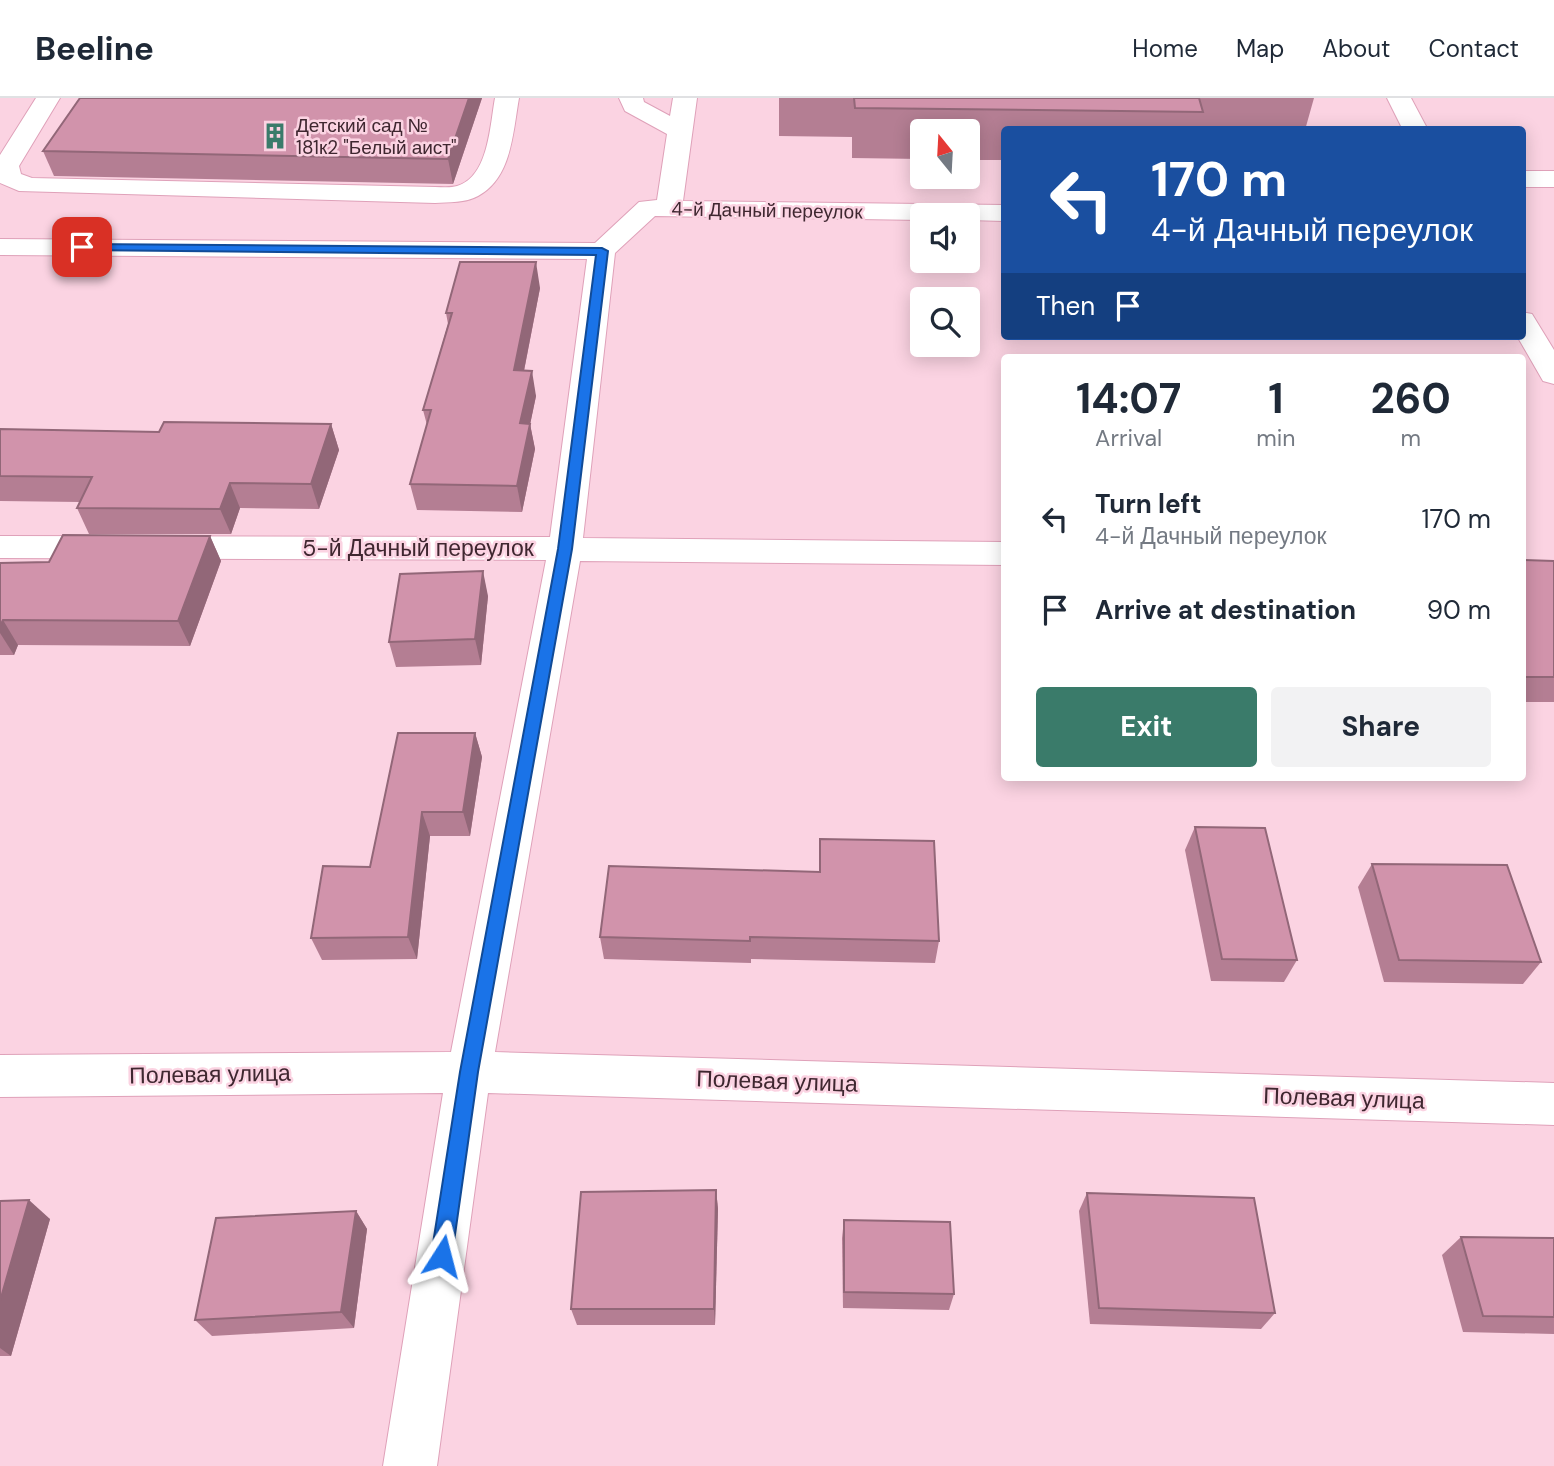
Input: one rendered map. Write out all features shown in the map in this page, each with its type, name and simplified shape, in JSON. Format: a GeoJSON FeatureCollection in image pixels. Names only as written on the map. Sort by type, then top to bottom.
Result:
{"type":"FeatureCollection","features":[{"type":"Feature","properties":{"kind":"street"},"geometry":{"type":"LineString","coordinates":[[48,98],[6,166],[9,178],[28,187],[435,195],[467,191],[484,180],[494,160],[507,98]]}},
{"type":"Feature","properties":{"kind":"street"},"geometry":{"type":"LineString","coordinates":[[631,98],[634,106],[680,131]]}},
{"type":"Feature","properties":{"kind":"street"},"geometry":{"type":"LineString","coordinates":[[669,208],[685,98]]}},
{"type":"Feature","properties":{"kind":"street"},"geometry":{"type":"LineString","coordinates":[[1399,98],[1414,126]]}},
{"type":"Feature","properties":{"kind":"street"},"geometry":{"type":"LineString","coordinates":[[1526,179],[1554,179]]}},
{"type":"Feature","properties":{"kind":"street","name":"4-й Дачный переулок"},"geometry":{"type":"LineString","coordinates":[[602,251],[648,208],[1001,213]]}},
{"type":"Feature","properties":{"kind":"street"},"geometry":{"type":"LineString","coordinates":[[0,247],[602,251],[565,549],[469,1072],[410,1466]]}},
{"type":"Feature","properties":{"kind":"street"},"geometry":{"type":"LineString","coordinates":[[1526,327],[1554,375]]}},
{"type":"Feature","properties":{"kind":"street","name":"5-й Дачный переулок"},"geometry":{"type":"LineString","coordinates":[[0,547],[1001,554]]}},
{"type":"Feature","properties":{"kind":"street","name":"Полевая улица"},"geometry":{"type":"LineString","coordinates":[[0,1076],[469,1072],[1554,1104]]}},
{"type":"Feature","properties":{"kind":"building","name":"Детский сад № 181к2 \"Белый аист\""},"geometry":{"type":"Polygon","coordinates":[[[80,98],[469,98],[448,159],[43,151],[80,98]]]}},
{"type":"Feature","properties":{"kind":"building"},"geometry":{"type":"Polygon","coordinates":[[[854,98],[1199,98],[1203,112],[855,108],[854,98]]]}},
{"type":"Feature","properties":{"kind":"building"},"geometry":{"type":"Polygon","coordinates":[[[460,262],[536,262],[514,370],[532,371],[520,423],[530,424],[517,486],[410,484],[431,410],[423,410],[452,313],[446,313],[460,262]]]}},
{"type":"Feature","properties":{"kind":"building"},"geometry":{"type":"Polygon","coordinates":[[[164,422],[331,424],[311,484],[230,483],[220,509],[77,508],[92,477],[0,476],[0,429],[159,432],[164,422]]]}},
{"type":"Feature","properties":{"kind":"building"},"geometry":{"type":"Polygon","coordinates":[[[63,535],[210,536],[178,621],[3,620],[0,626],[0,563],[49,562],[63,535]]]}},
{"type":"Feature","properties":{"kind":"building"},"geometry":{"type":"Polygon","coordinates":[[[1526,560],[1554,561],[1554,677],[1526,677],[1526,560]]]}},
{"type":"Feature","properties":{"kind":"building"},"geometry":{"type":"Polygon","coordinates":[[[483,571],[475,639],[389,642],[400,574],[483,571]]]}},
{"type":"Feature","properties":{"kind":"building"},"geometry":{"type":"Polygon","coordinates":[[[398,733],[475,733],[463,812],[422,812],[408,937],[311,938],[323,866],[370,867],[398,733]]]}},
{"type":"Feature","properties":{"kind":"building"},"geometry":{"type":"Polygon","coordinates":[[[1195,827],[1265,828],[1297,960],[1222,959],[1195,827]]]}},
{"type":"Feature","properties":{"kind":"building"},"geometry":{"type":"Polygon","coordinates":[[[820,839],[934,841],[939,941],[750,937],[750,941],[600,937],[609,866],[820,872],[820,839]]]}},
{"type":"Feature","properties":{"kind":"building"},"geometry":{"type":"Polygon","coordinates":[[[1372,864],[1507,865],[1541,962],[1399,960],[1372,864]]]}},
{"type":"Feature","properties":{"kind":"building"},"geometry":{"type":"Polygon","coordinates":[[[716,1190],[714,1309],[571,1309],[581,1192],[716,1190]]]}},
{"type":"Feature","properties":{"kind":"building"},"geometry":{"type":"Polygon","coordinates":[[[1087,1193],[1254,1198],[1275,1313],[1099,1308],[1087,1193]]]}},
{"type":"Feature","properties":{"kind":"building"},"geometry":{"type":"Polygon","coordinates":[[[29,1200],[0,1301],[0,1201],[29,1200]]]}},
{"type":"Feature","properties":{"kind":"building"},"geometry":{"type":"Polygon","coordinates":[[[356,1211],[341,1312],[195,1320],[216,1218],[356,1211]]]}},
{"type":"Feature","properties":{"kind":"building"},"geometry":{"type":"Polygon","coordinates":[[[844,1220],[950,1222],[954,1294],[844,1292],[844,1220]]]}},
{"type":"Feature","properties":{"kind":"building"},"geometry":{"type":"Polygon","coordinates":[[[1461,1237],[1554,1238],[1554,1317],[1483,1316],[1461,1237]]]}},
{"type":"Feature","properties":{"kind":"place","name":"Детский сад № 181к2 \"Белый аист\""},"geometry":{"type":"Point","coordinates":[275,136]}},
{"type":"Feature","properties":{"kind":"route"},"geometry":{"type":"LineString","coordinates":[[82,247],[602,251],[565,549],[469,1072],[442,1256]]}}]}
